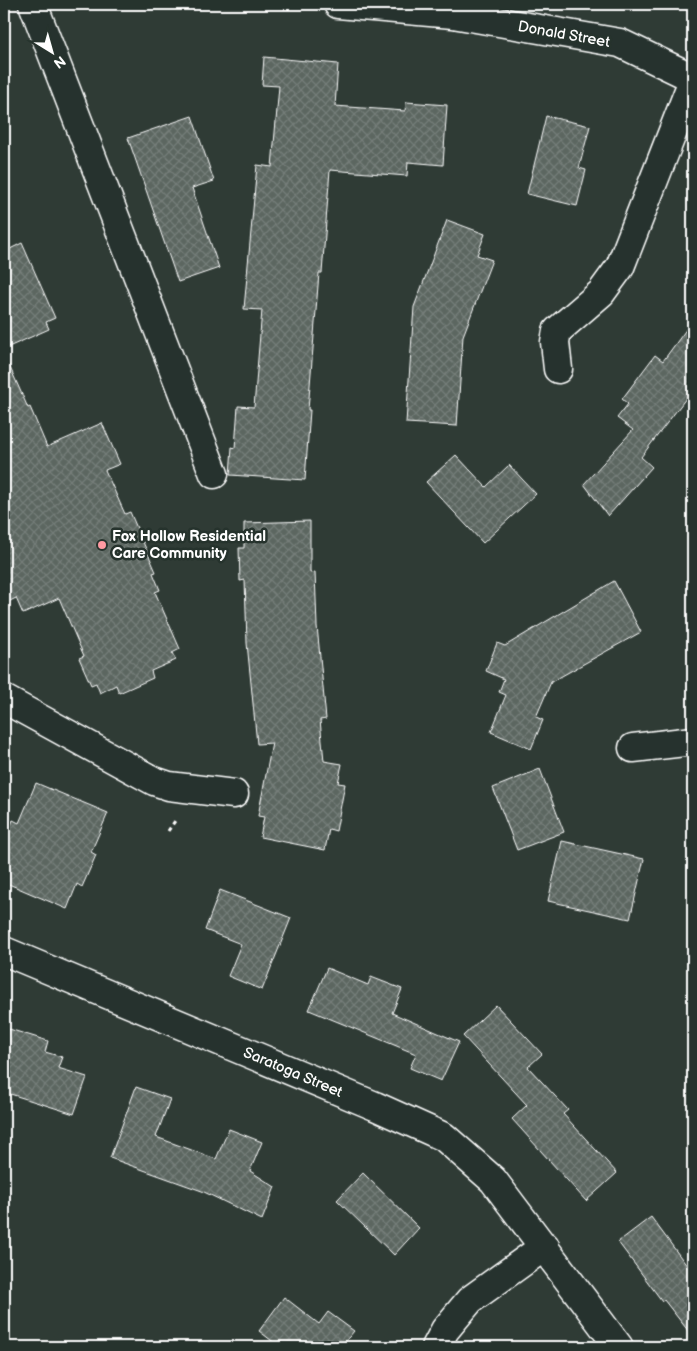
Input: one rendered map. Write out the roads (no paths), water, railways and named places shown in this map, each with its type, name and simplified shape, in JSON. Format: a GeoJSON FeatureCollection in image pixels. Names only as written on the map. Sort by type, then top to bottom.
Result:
{"type":"FeatureCollection","features":[{"type":"Feature","properties":{"kind":"street"},"geometry":{"type":"LineString","coordinates":[[33,4],[214,474]]}},
{"type":"Feature","properties":{"kind":"street","name":"Donald Street"},"geometry":{"type":"LineString","coordinates":[[338,4],[453,14],[620,43],[693,79],[620,267],[601,293],[557,331],[555,342],[558,369]]}},
{"type":"Feature","properties":{"kind":"street"},"geometry":{"type":"LineString","coordinates":[[4,699],[154,781],[169,786],[234,794]]}},
{"type":"Feature","properties":{"kind":"street"},"geometry":{"type":"LineString","coordinates":[[632,748],[693,741]]}},
{"type":"Feature","properties":{"kind":"street","name":"Saratoga Street"},"geometry":{"type":"LineString","coordinates":[[4,951],[366,1102],[444,1138],[493,1180],[545,1246],[619,1347]]}},
{"type":"Feature","properties":{"kind":"street"},"geometry":{"type":"LineString","coordinates":[[436,1347],[445,1330],[470,1300],[545,1246]]}},
{"type":"Feature","properties":{"kind":"place","name":"Fox Hollow Residential Care Community"},"geometry":{"type":"Point","coordinates":[102,545]}}]}
